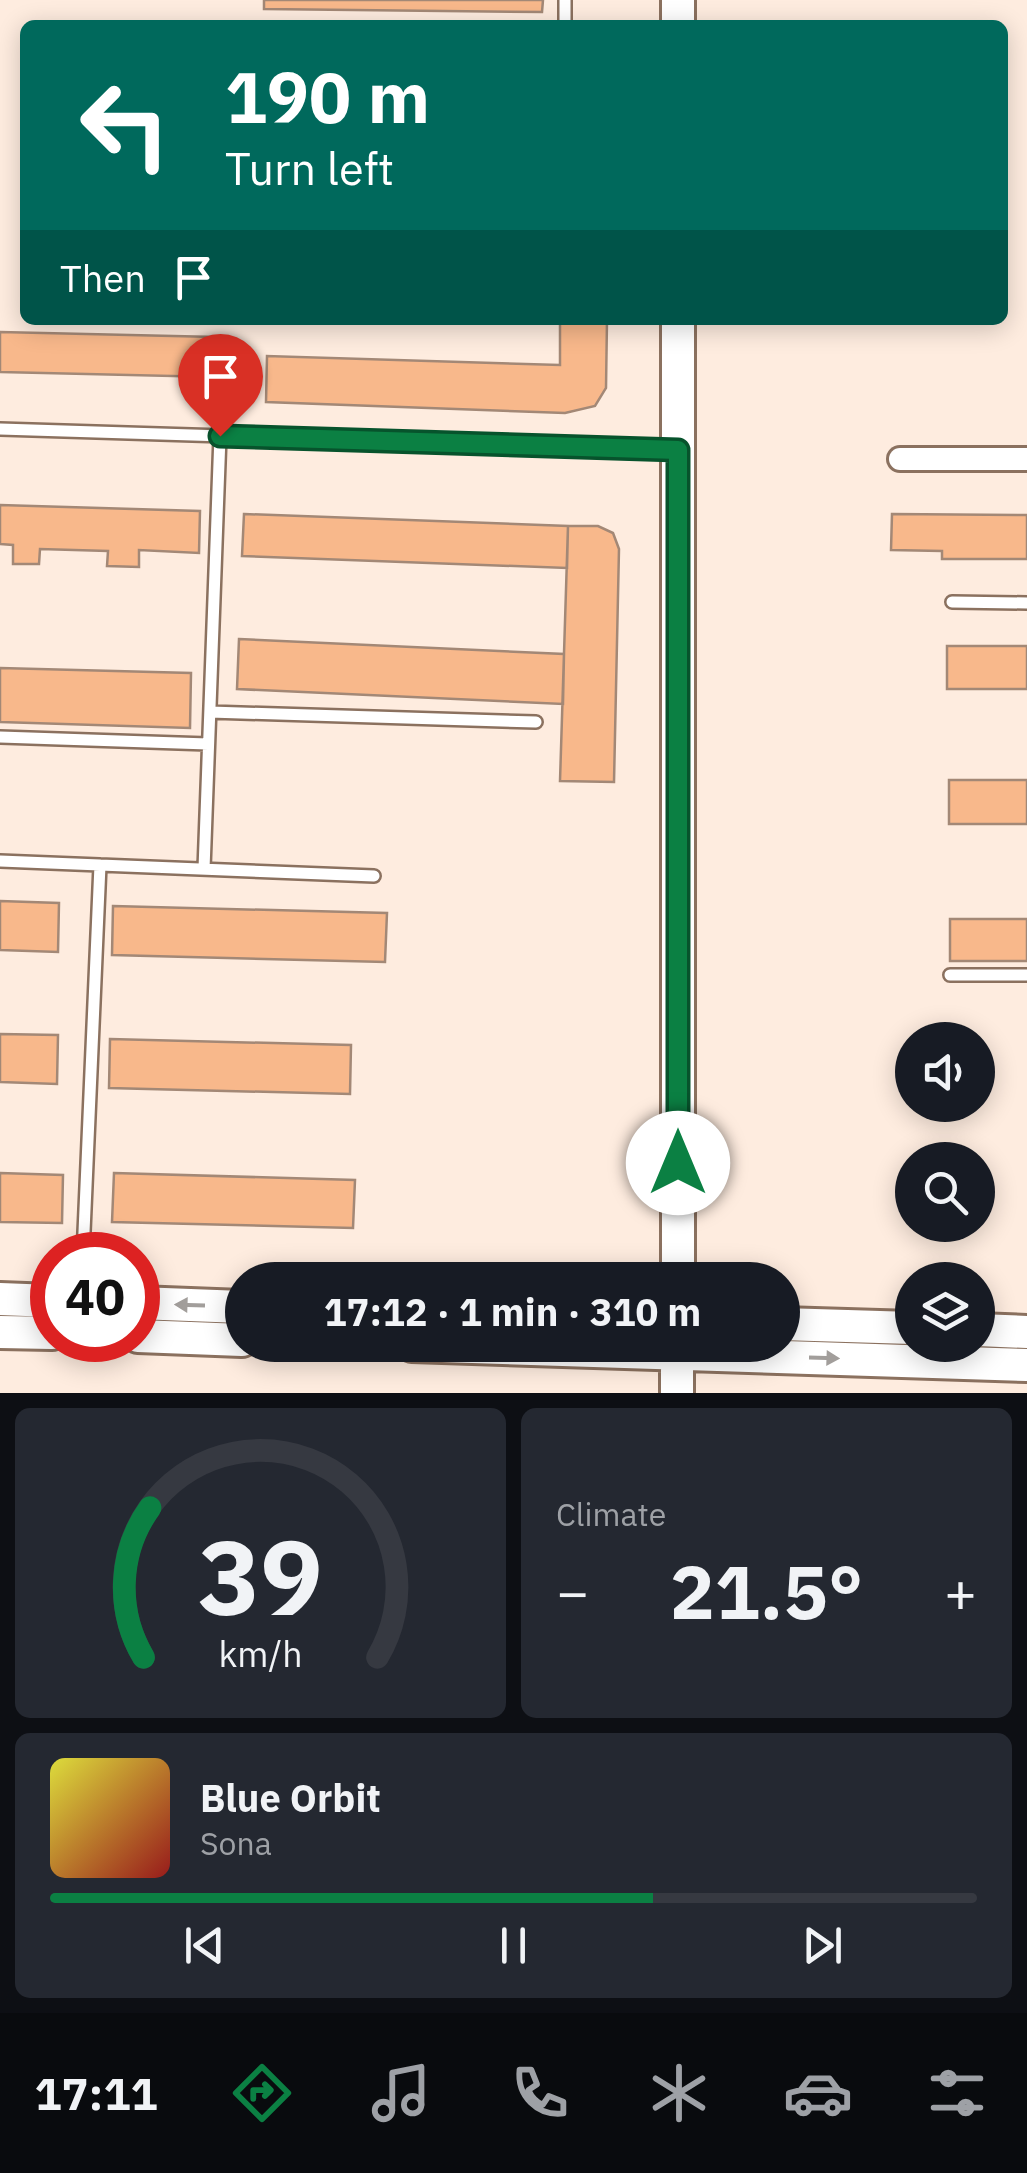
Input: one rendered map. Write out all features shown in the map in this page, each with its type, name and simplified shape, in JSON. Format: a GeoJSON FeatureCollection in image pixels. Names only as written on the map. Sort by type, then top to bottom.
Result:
{"type":"FeatureCollection","features":[{"type":"Feature","properties":{"kind":"street"},"geometry":{"type":"LineString","coordinates":[[678,325],[678,1262]]}},
{"type":"Feature","properties":{"kind":"street"},"geometry":{"type":"LineString","coordinates":[[900,459],[1027,459]]}},
{"type":"Feature","properties":{"kind":"street"},"geometry":{"type":"LineString","coordinates":[[0,1299],[30,1300]]}},
{"type":"Feature","properties":{"kind":"street"},"geometry":{"type":"LineString","coordinates":[[160,1304],[225,1306]]}},
{"type":"Feature","properties":{"kind":"street"},"geometry":{"type":"LineString","coordinates":[[800,1325],[895,1327]]}},
{"type":"Feature","properties":{"kind":"street"},"geometry":{"type":"LineString","coordinates":[[995,1331],[1027,1332]]}},
{"type":"Feature","properties":{"kind":"street"},"geometry":{"type":"LineString","coordinates":[[0,1332],[30,1333]]}},
{"type":"Feature","properties":{"kind":"street"},"geometry":{"type":"LineString","coordinates":[[160,1337],[225,1339]]}},
{"type":"Feature","properties":{"kind":"street"},"geometry":{"type":"LineString","coordinates":[[800,1355],[1027,1365]]}},
{"type":"Feature","properties":{"kind":"street"},"geometry":{"type":"LineString","coordinates":[[677,1393],[678,1362]]}},
{"type":"Feature","properties":{"kind":"lane"},"geometry":{"type":"LineString","coordinates":[[0,429],[678,450]]}},
{"type":"Feature","properties":{"kind":"lane"},"geometry":{"type":"LineString","coordinates":[[204,870],[220,436]]}},
{"type":"Feature","properties":{"kind":"lane"},"geometry":{"type":"LineString","coordinates":[[952,602],[1027,603]]}},
{"type":"Feature","properties":{"kind":"lane"},"geometry":{"type":"LineString","coordinates":[[210,712],[536,722]]}},
{"type":"Feature","properties":{"kind":"lane"},"geometry":{"type":"LineString","coordinates":[[0,737],[208,744]]}},
{"type":"Feature","properties":{"kind":"lane"},"geometry":{"type":"LineString","coordinates":[[0,861],[374,876]]}},
{"type":"Feature","properties":{"kind":"lane"},"geometry":{"type":"LineString","coordinates":[[84,1232],[100,865]]}},
{"type":"Feature","properties":{"kind":"lane"},"geometry":{"type":"LineString","coordinates":[[950,975],[1027,976]]}},
{"type":"Feature","properties":{"kind":"building"},"geometry":{"type":"Polygon","coordinates":[[[264,0],[543,0],[542,12],[264,9],[264,0]]]}},
{"type":"Feature","properties":{"kind":"building"},"geometry":{"type":"Polygon","coordinates":[[[560,325],[607,325],[606,388],[595,406],[565,413],[266,402],[267,356],[560,365],[560,325]]]}},
{"type":"Feature","properties":{"kind":"building"},"geometry":{"type":"Polygon","coordinates":[[[0,332],[216,337],[215,377],[0,372],[0,332]]]}},
{"type":"Feature","properties":{"kind":"building"},"geometry":{"type":"Polygon","coordinates":[[[0,505],[200,511],[199,553],[139,550],[139,567],[107,566],[108,551],[40,549],[39,564],[13,564],[13,545],[0,544],[0,505]]]}},
{"type":"Feature","properties":{"kind":"building"},"geometry":{"type":"Polygon","coordinates":[[[244,514],[568,526],[567,568],[242,556],[244,514]]]}},
{"type":"Feature","properties":{"kind":"building"},"geometry":{"type":"Polygon","coordinates":[[[892,514],[1027,515],[1027,559],[942,559],[942,551],[891,550],[892,514]]]}},
{"type":"Feature","properties":{"kind":"building"},"geometry":{"type":"Polygon","coordinates":[[[568,526],[598,526],[613,533],[619,549],[614,782],[560,781],[568,526]]]}},
{"type":"Feature","properties":{"kind":"building"},"geometry":{"type":"Polygon","coordinates":[[[239,639],[564,654],[563,704],[237,689],[239,639]]]}},
{"type":"Feature","properties":{"kind":"building"},"geometry":{"type":"Polygon","coordinates":[[[947,646],[1027,646],[1027,689],[947,689],[947,646]]]}},
{"type":"Feature","properties":{"kind":"building"},"geometry":{"type":"Polygon","coordinates":[[[0,668],[191,673],[190,728],[0,722],[0,668]]]}},
{"type":"Feature","properties":{"kind":"building"},"geometry":{"type":"Polygon","coordinates":[[[949,780],[1027,780],[1027,824],[949,824],[949,780]]]}},
{"type":"Feature","properties":{"kind":"building"},"geometry":{"type":"Polygon","coordinates":[[[0,901],[59,903],[58,952],[0,950],[0,901]]]}},
{"type":"Feature","properties":{"kind":"building"},"geometry":{"type":"Polygon","coordinates":[[[113,906],[387,913],[385,962],[112,955],[113,906]]]}},
{"type":"Feature","properties":{"kind":"building"},"geometry":{"type":"Polygon","coordinates":[[[950,919],[1027,919],[1027,961],[950,961],[950,919]]]}},
{"type":"Feature","properties":{"kind":"building"},"geometry":{"type":"Polygon","coordinates":[[[0,1034],[58,1035],[57,1084],[0,1082],[0,1034]]]}},
{"type":"Feature","properties":{"kind":"building"},"geometry":{"type":"Polygon","coordinates":[[[110,1039],[351,1045],[350,1094],[109,1088],[110,1039]]]}},
{"type":"Feature","properties":{"kind":"building"},"geometry":{"type":"Polygon","coordinates":[[[0,1173],[63,1175],[62,1223],[0,1222],[0,1173]]]}},
{"type":"Feature","properties":{"kind":"building"},"geometry":{"type":"Polygon","coordinates":[[[114,1173],[355,1180],[353,1228],[112,1222],[114,1173]]]}},
{"type":"Feature","properties":{"kind":"route"},"geometry":{"type":"LineString","coordinates":[[220,436],[678,450],[678,1163]]}}]}
